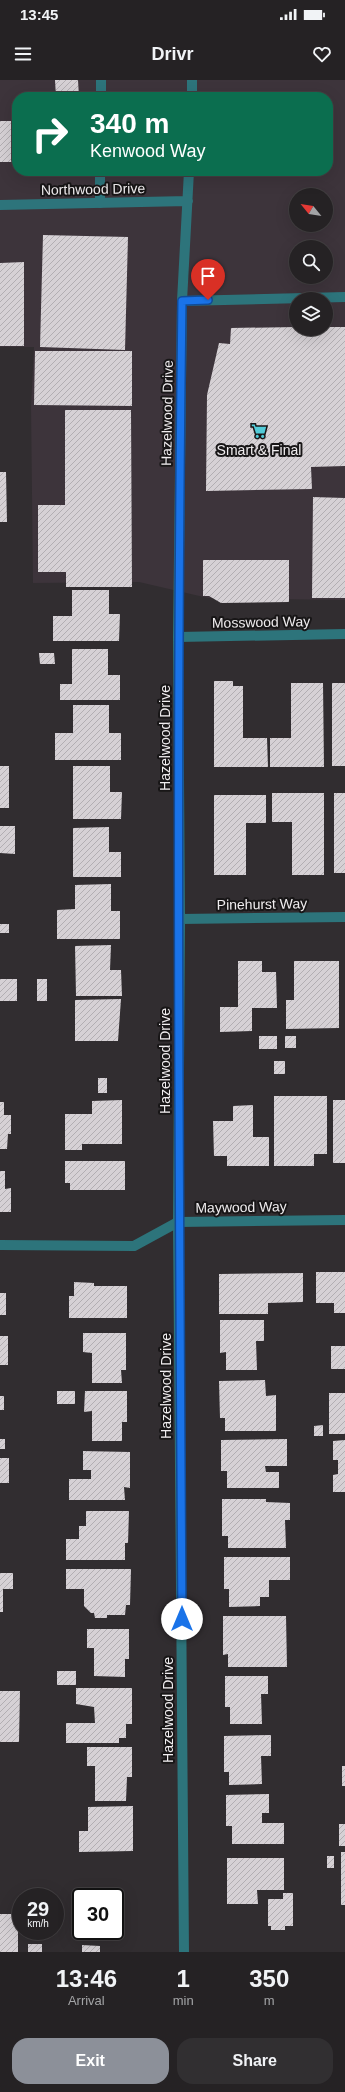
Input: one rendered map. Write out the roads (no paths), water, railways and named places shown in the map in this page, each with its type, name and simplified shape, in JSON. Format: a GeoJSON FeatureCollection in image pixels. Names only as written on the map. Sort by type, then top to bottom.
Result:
{"type":"FeatureCollection","features":[{"type":"Feature","properties":{"kind":"street"},"geometry":{"type":"LineString","coordinates":[[101,80],[101,92]]}},
{"type":"Feature","properties":{"kind":"street"},"geometry":{"type":"LineString","coordinates":[[192,80],[192,92]]}},
{"type":"Feature","properties":{"kind":"street"},"geometry":{"type":"LineString","coordinates":[[100,176],[100,203]]}},
{"type":"Feature","properties":{"kind":"street","name":"Hazelwood Drive"},"geometry":{"type":"LineString","coordinates":[[184,1952],[178,1222],[180,919],[178,638],[182,301],[189,176]]}},
{"type":"Feature","properties":{"kind":"street","name":"Northwood Drive"},"geometry":{"type":"LineString","coordinates":[[0,205],[188,201]]}},
{"type":"Feature","properties":{"kind":"street"},"geometry":{"type":"LineString","coordinates":[[182,301],[345,297]]}},
{"type":"Feature","properties":{"kind":"street","name":"Mosswood Way"},"geometry":{"type":"LineString","coordinates":[[178,638],[345,634]]}},
{"type":"Feature","properties":{"kind":"street","name":"Pinehurst Way"},"geometry":{"type":"LineString","coordinates":[[180,919],[345,917]]}},
{"type":"Feature","properties":{"kind":"street","name":"Maywood Way"},"geometry":{"type":"LineString","coordinates":[[0,1245],[134,1246],[178,1222],[345,1220]]}},
{"type":"Feature","properties":{"kind":"place","name":"Smart & Final"},"geometry":{"type":"Point","coordinates":[259,431]}}]}
